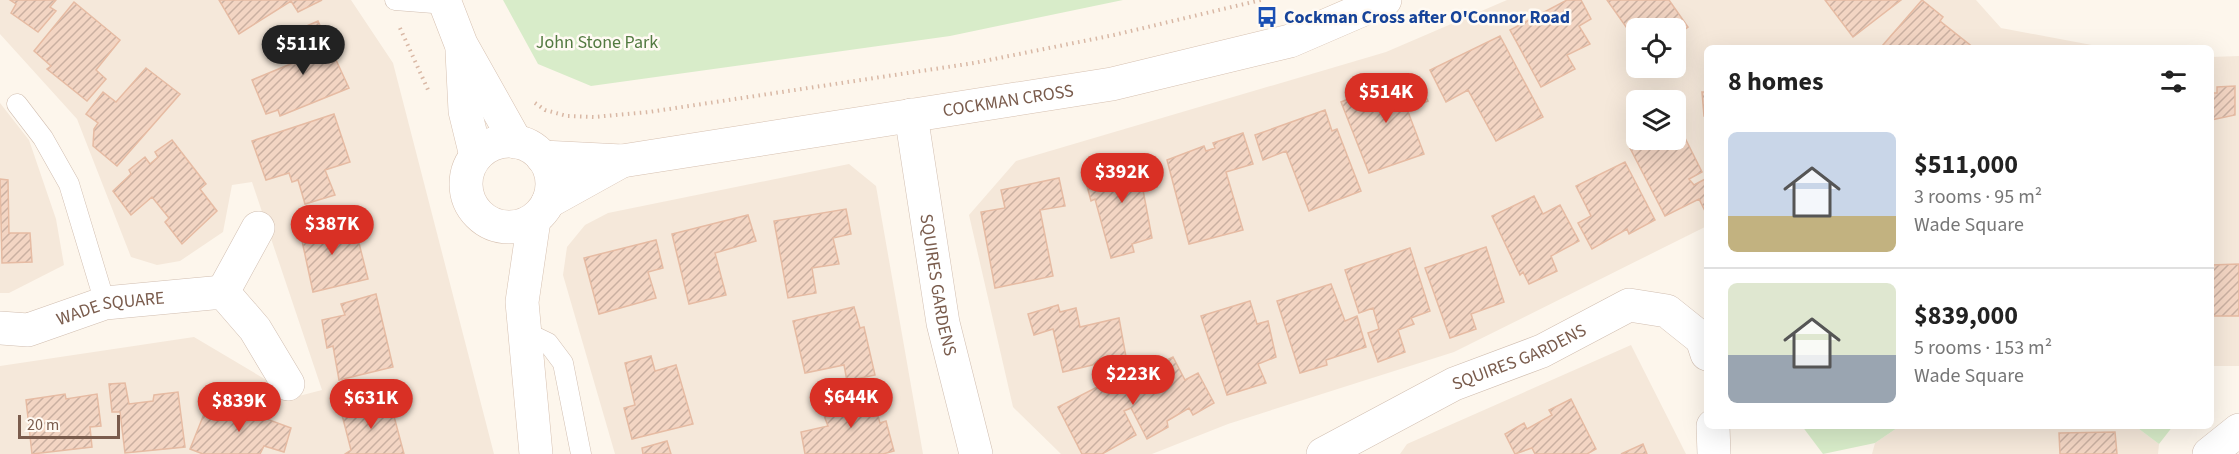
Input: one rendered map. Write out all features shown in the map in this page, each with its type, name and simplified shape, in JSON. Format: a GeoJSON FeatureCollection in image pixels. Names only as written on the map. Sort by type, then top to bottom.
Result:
{"type":"FeatureCollection","features":[{"type":"Feature","properties":{"kind":"street","name":"COCKMAN CROSS"},"geometry":{"type":"LineString","coordinates":[[529,150],[622,161],[1112,84],[1290,41],[1385,0]]}},
{"type":"Feature","properties":{"kind":"street"},"geometry":{"type":"LineString","coordinates":[[445,2],[461,44],[529,150],[552,178],[541,211],[523,316]]}},
{"type":"Feature","properties":{"kind":"street"},"geometry":{"type":"LineString","coordinates":[[461,44],[465,111],[476,156]]}},
{"type":"Feature","properties":{"kind":"street","name":"SQUIRES GARDENS"},"geometry":{"type":"LineString","coordinates":[[911,115],[943,323],[976,454]]}},
{"type":"Feature","properties":{"kind":"street"},"geometry":{"type":"LineString","coordinates":[[529,150],[501,142],[476,156],[469,168],[466,183],[468,196],[474,209],[484,219],[496,225],[522,225],[541,211]]}},
{"type":"Feature","properties":{"kind":"street","name":"COCKMAN CROSS"},"geometry":{"type":"LineString","coordinates":[[541,211],[622,161]]}},
{"type":"Feature","properties":{"kind":"street"},"geometry":{"type":"LineString","coordinates":[[496,225],[523,316],[536,454]]}},
{"type":"Feature","properties":{"kind":"street"},"geometry":{"type":"LineString","coordinates":[[258,228],[223,292],[255,329],[288,384]]}},
{"type":"Feature","properties":{"kind":"street","name":"WADE SQUARE"},"geometry":{"type":"LineString","coordinates":[[0,328],[28,330],[105,303],[223,292]]}},
{"type":"Feature","properties":{"kind":"street","name":"SQUIRES GARDENS"},"geometry":{"type":"LineString","coordinates":[[1323,454],[1454,384],[1542,351],[1629,305],[1667,311],[1702,339],[1704,345]]}},
{"type":"Feature","properties":{"kind":"street"},"geometry":{"type":"LineString","coordinates":[[1713,429],[1714,454]]}},
{"type":"Feature","properties":{"kind":"street"},"geometry":{"type":"LineString","coordinates":[[2209,454],[2239,430]]}},
{"type":"Feature","properties":{"kind":"lane"},"geometry":{"type":"LineString","coordinates":[[395,0],[445,2]]}},
{"type":"Feature","properties":{"kind":"lane"},"geometry":{"type":"LineString","coordinates":[[17,104],[43,138],[69,184],[105,303]]}},
{"type":"Feature","properties":{"kind":"lane"},"geometry":{"type":"LineString","coordinates":[[523,316],[563,363],[581,454]]}},
{"type":"Feature","properties":{"kind":"path"},"geometry":{"type":"LineString","coordinates":[[531,101],[545,110],[567,116],[594,117],[649,112],[974,63],[1114,35],[1262,0]]}},
{"type":"Feature","properties":{"kind":"path"},"geometry":{"type":"LineString","coordinates":[[398,21],[430,95]]}},
{"type":"Feature","properties":{"kind":"shaded area"},"geometry":{"type":"Polygon","coordinates":[[[0,0],[351,0],[393,63],[494,454],[0,454],[0,366],[194,337],[295,397],[322,390],[252,182],[232,185],[223,232],[180,261],[157,265],[131,257],[77,119],[0,34],[0,0]]]}},
{"type":"Feature","properties":{"kind":"shaded area"},"geometry":{"type":"Polygon","coordinates":[[[1507,0],[1976,0],[2001,28],[2092,45],[1704,45],[1704,227],[1454,352],[1228,424],[1152,454],[1061,454],[1013,407],[969,215],[1016,161],[1386,52],[1507,0]]]}},
{"type":"Feature","properties":{"kind":"shaded area"},"geometry":{"type":"Polygon","coordinates":[[[2239,56],[2239,366],[2214,366],[2214,57],[2239,56]]]}},
{"type":"Feature","properties":{"kind":"shaded area"},"geometry":{"type":"Polygon","coordinates":[[[0,103],[29,140],[56,219],[64,265],[9,293],[0,293],[0,103]]]}},
{"type":"Feature","properties":{"kind":"shaded area"},"geometry":{"type":"Polygon","coordinates":[[[849,164],[876,186],[923,454],[615,454],[563,275],[567,247],[585,225],[608,213],[849,164]]]}},
{"type":"Feature","properties":{"kind":"shaded area"},"geometry":{"type":"Polygon","coordinates":[[[1631,345],[1686,454],[1400,454],[1407,444],[1631,345]]]}},
{"type":"Feature","properties":{"kind":"shaded area"},"geometry":{"type":"Polygon","coordinates":[[[1896,429],[2139,429],[2159,444],[2158,454],[1872,454],[1875,443],[1896,429]]]}},
{"type":"Feature","properties":{"kind":"green space","name":"John Stone Park"},"geometry":{"type":"Polygon","coordinates":[[[503,0],[1123,0],[950,36],[591,86],[538,64],[503,0]]]}},
{"type":"Feature","properties":{"kind":"green space"},"geometry":{"type":"Polygon","coordinates":[[[1804,429],[1896,429],[1875,443],[1823,454],[1804,429]]]}},
{"type":"Feature","properties":{"kind":"green space"},"geometry":{"type":"Polygon","coordinates":[[[2139,429],[2171,429],[2159,444],[2139,429]]]}},
{"type":"Feature","properties":{"kind":"building"},"geometry":{"type":"Polygon","coordinates":[[[10,0],[56,0],[50,7],[56,11],[38,32],[11,13],[16,4],[10,0]]]}},
{"type":"Feature","properties":{"kind":"building"},"geometry":{"type":"Polygon","coordinates":[[[219,0],[322,0],[298,12],[291,1],[239,34],[219,0]]]}},
{"type":"Feature","properties":{"kind":"building"},"geometry":{"type":"Polygon","coordinates":[[[1567,0],[1581,0],[1591,19],[1579,26],[1590,44],[1567,55],[1575,69],[1541,87],[1510,30],[1567,0]]]}},
{"type":"Feature","properties":{"kind":"building"},"geometry":{"type":"Polygon","coordinates":[[[1607,0],[1669,0],[1682,18],[1626,18],[1626,27],[1607,0]]]}},
{"type":"Feature","properties":{"kind":"building"},"geometry":{"type":"Polygon","coordinates":[[[1825,0],[1901,0],[1853,37],[1825,0]]]}},
{"type":"Feature","properties":{"kind":"building"},"geometry":{"type":"Polygon","coordinates":[[[1922,0],[1943,17],[1940,21],[1970,45],[1883,45],[1922,0]]]}},
{"type":"Feature","properties":{"kind":"building"},"geometry":{"type":"Polygon","coordinates":[[[74,2],[120,40],[96,70],[106,79],[87,101],[47,69],[51,66],[34,51],[74,2]]]}},
{"type":"Feature","properties":{"kind":"building"},"geometry":{"type":"Polygon","coordinates":[[[318,21],[349,88],[280,116],[278,110],[266,114],[252,80],[305,58],[293,32],[318,21]]]}},
{"type":"Feature","properties":{"kind":"building"},"geometry":{"type":"Polygon","coordinates":[[[1500,36],[1543,117],[1496,141],[1468,90],[1446,102],[1430,70],[1500,36]]]}},
{"type":"Feature","properties":{"kind":"building"},"geometry":{"type":"Polygon","coordinates":[[[146,68],[180,94],[117,166],[93,146],[94,129],[98,123],[86,114],[103,92],[116,102],[146,68]]]}},
{"type":"Feature","properties":{"kind":"building"},"geometry":{"type":"Polygon","coordinates":[[[1417,76],[1428,101],[1407,109],[1424,154],[1369,173],[1341,102],[1365,92],[1367,96],[1417,76]]]}},
{"type":"Feature","properties":{"kind":"building"},"geometry":{"type":"Polygon","coordinates":[[[2235,86],[2235,115],[2214,119],[2214,93],[2217,93],[2217,87],[2235,86]]]}},
{"type":"Feature","properties":{"kind":"building"},"geometry":{"type":"Polygon","coordinates":[[[1702,92],[1704,92],[1704,116],[1702,92]]]}},
{"type":"Feature","properties":{"kind":"building"},"geometry":{"type":"Polygon","coordinates":[[[1325,110],[1332,131],[1337,129],[1361,191],[1309,211],[1286,151],[1263,160],[1255,135],[1325,110]]]}},
{"type":"Feature","properties":{"kind":"building"},"geometry":{"type":"Polygon","coordinates":[[[334,114],[350,162],[325,170],[335,195],[305,204],[298,180],[292,182],[289,173],[266,180],[252,141],[334,114]]]}},
{"type":"Feature","properties":{"kind":"building"},"geometry":{"type":"Polygon","coordinates":[[[1243,133],[1253,164],[1226,172],[1243,230],[1189,244],[1167,160],[1204,146],[1206,151],[1215,148],[1213,143],[1243,133]]]}},
{"type":"Feature","properties":{"kind":"building"},"geometry":{"type":"Polygon","coordinates":[[[172,140],[206,184],[200,189],[217,211],[182,244],[165,222],[169,218],[152,197],[131,215],[113,191],[131,174],[129,170],[145,157],[150,164],[158,157],[155,152],[172,140]]]}},
{"type":"Feature","properties":{"kind":"building"},"geometry":{"type":"Polygon","coordinates":[[[1686,140],[1702,172],[1689,179],[1694,185],[1704,180],[1704,209],[1699,199],[1665,216],[1631,150],[1686,150],[1686,140]]]}},
{"type":"Feature","properties":{"kind":"building"},"geometry":{"type":"Polygon","coordinates":[[[1150,161],[1157,187],[1143,190],[1152,238],[1132,244],[1134,252],[1111,258],[1095,199],[1091,201],[1083,171],[1112,162],[1114,169],[1150,161]]]}},
{"type":"Feature","properties":{"kind":"building"},"geometry":{"type":"Polygon","coordinates":[[[1625,162],[1655,220],[1629,234],[1627,229],[1592,249],[1578,223],[1591,216],[1576,186],[1625,162]]]}},
{"type":"Feature","properties":{"kind":"building"},"geometry":{"type":"Polygon","coordinates":[[[1059,178],[1065,206],[1040,210],[1053,276],[995,288],[981,212],[1005,208],[1001,190],[1059,178]]]}},
{"type":"Feature","properties":{"kind":"building"},"geometry":{"type":"Polygon","coordinates":[[[0,179],[8,180],[9,233],[30,233],[32,262],[2,263],[0,179]]]}},
{"type":"Feature","properties":{"kind":"building"},"geometry":{"type":"Polygon","coordinates":[[[1534,196],[1543,214],[1560,205],[1579,241],[1551,256],[1557,271],[1529,284],[1523,272],[1520,275],[1492,216],[1534,196]]]}},
{"type":"Feature","properties":{"kind":"building"},"geometry":{"type":"Polygon","coordinates":[[[846,209],[851,234],[833,238],[839,264],[812,268],[816,293],[788,298],[774,221],[846,209]]]}},
{"type":"Feature","properties":{"kind":"building"},"geometry":{"type":"Polygon","coordinates":[[[748,215],[756,241],[715,253],[726,295],[689,304],[672,234],[748,215]]]}},
{"type":"Feature","properties":{"kind":"building"},"geometry":{"type":"Polygon","coordinates":[[[325,220],[330,235],[355,227],[368,279],[313,292],[299,227],[325,220]]]}},
{"type":"Feature","properties":{"kind":"building"},"geometry":{"type":"Polygon","coordinates":[[[656,240],[663,268],[648,272],[656,298],[599,314],[584,258],[656,240]]]}},
{"type":"Feature","properties":{"kind":"building"},"geometry":{"type":"Polygon","coordinates":[[[1486,247],[1504,302],[1471,314],[1476,329],[1450,338],[1425,268],[1486,247]]]}},
{"type":"Feature","properties":{"kind":"building"},"geometry":{"type":"Polygon","coordinates":[[[1410,248],[1430,311],[1411,318],[1414,324],[1398,330],[1405,352],[1378,362],[1368,333],[1379,329],[1373,308],[1359,313],[1345,270],[1410,248]]]}},
{"type":"Feature","properties":{"kind":"building"},"geometry":{"type":"Polygon","coordinates":[[[2239,264],[2239,316],[2214,316],[2214,265],[2239,264]]]}},
{"type":"Feature","properties":{"kind":"building"},"geometry":{"type":"Polygon","coordinates":[[[1331,284],[1345,321],[1357,316],[1366,347],[1326,360],[1327,365],[1300,373],[1277,301],[1331,284]]]}},
{"type":"Feature","properties":{"kind":"building"},"geometry":{"type":"Polygon","coordinates":[[[376,294],[393,367],[339,380],[333,346],[327,348],[322,320],[345,315],[341,304],[376,294]]]}},
{"type":"Feature","properties":{"kind":"building"},"geometry":{"type":"Polygon","coordinates":[[[1250,301],[1257,324],[1268,321],[1276,357],[1258,364],[1266,383],[1227,395],[1201,316],[1250,301]]]}},
{"type":"Feature","properties":{"kind":"building"},"geometry":{"type":"Polygon","coordinates":[[[1058,305],[1060,312],[1076,308],[1080,327],[1119,318],[1126,357],[1063,372],[1053,329],[1034,335],[1028,314],[1058,305]]]}},
{"type":"Feature","properties":{"kind":"building"},"geometry":{"type":"Polygon","coordinates":[[[854,307],[860,328],[864,327],[875,375],[847,381],[844,365],[805,373],[793,321],[854,307]]]}},
{"type":"Feature","properties":{"kind":"building"},"geometry":{"type":"Polygon","coordinates":[[[651,356],[655,371],[676,365],[693,424],[632,439],[624,408],[635,405],[625,363],[651,356]]]}},
{"type":"Feature","properties":{"kind":"building"},"geometry":{"type":"Polygon","coordinates":[[[1173,357],[1185,380],[1198,373],[1214,403],[1193,415],[1189,408],[1167,421],[1168,427],[1147,439],[1131,408],[1124,411],[1136,435],[1102,454],[1082,454],[1058,407],[1146,362],[1149,369],[1173,357]]]}},
{"type":"Feature","properties":{"kind":"building"},"geometry":{"type":"Polygon","coordinates":[[[125,383],[129,404],[153,401],[154,395],[178,392],[185,447],[125,453],[120,412],[112,412],[109,384],[125,383]]]}},
{"type":"Feature","properties":{"kind":"building"},"geometry":{"type":"Polygon","coordinates":[[[874,387],[880,407],[876,409],[880,423],[886,421],[894,451],[883,454],[805,454],[801,432],[828,426],[823,413],[850,407],[847,393],[874,387]]]}},
{"type":"Feature","properties":{"kind":"building"},"geometry":{"type":"Polygon","coordinates":[[[65,394],[66,399],[97,394],[101,426],[90,427],[92,447],[32,454],[26,400],[65,394]]]}},
{"type":"Feature","properties":{"kind":"building"},"geometry":{"type":"Polygon","coordinates":[[[366,399],[369,411],[391,405],[404,454],[345,454],[351,450],[340,407],[366,399]]]}},
{"type":"Feature","properties":{"kind":"building"},"geometry":{"type":"Polygon","coordinates":[[[1571,399],[1596,449],[1587,454],[1535,454],[1532,448],[1515,454],[1505,434],[1524,423],[1527,429],[1552,415],[1549,410],[1571,399]]]}},
{"type":"Feature","properties":{"kind":"building"},"geometry":{"type":"Polygon","coordinates":[[[221,402],[291,428],[284,452],[264,446],[260,454],[203,454],[190,449],[204,414],[217,420],[221,413],[217,411],[221,402]]]}},
{"type":"Feature","properties":{"kind":"building"},"geometry":{"type":"Polygon","coordinates":[[[2115,432],[2117,454],[2060,454],[2059,433],[2115,432]]]}},
{"type":"Feature","properties":{"kind":"building"},"geometry":{"type":"Polygon","coordinates":[[[667,441],[671,454],[643,454],[642,448],[667,441]]]}},
{"type":"Feature","properties":{"kind":"building"},"geometry":{"type":"Polygon","coordinates":[[[1643,444],[1647,454],[1621,454],[1643,444]]]}},
{"type":"Feature","properties":{"kind":"place","name":"Cockman Cross after O'Connor Road"},"geometry":{"type":"Point","coordinates":[1267,17]}}]}
